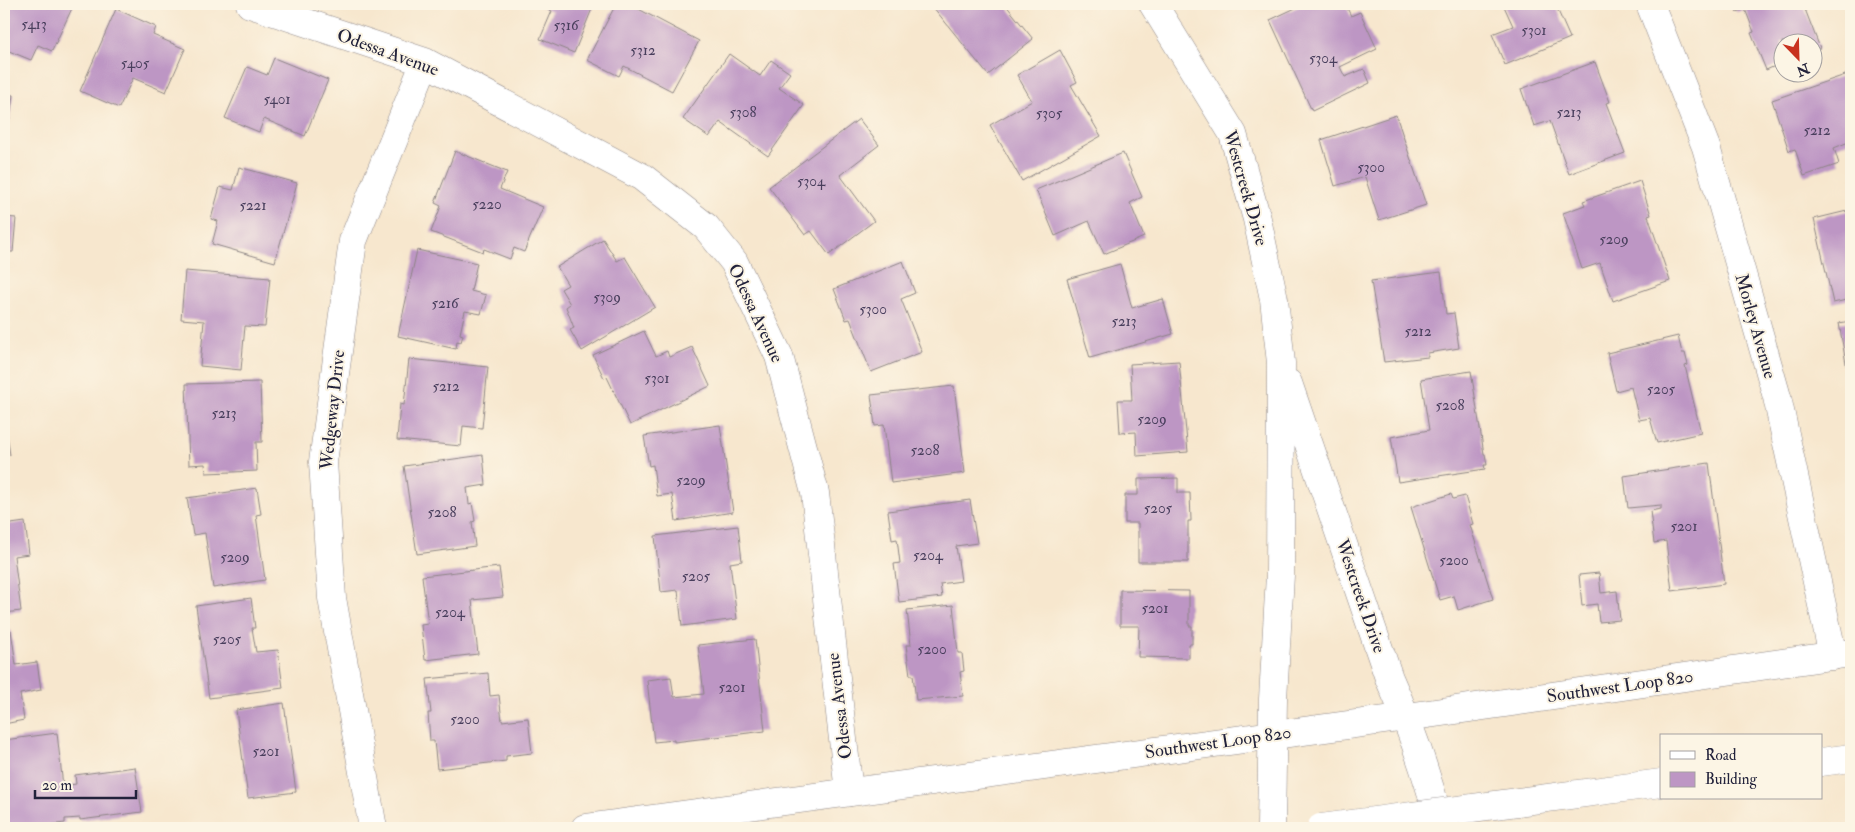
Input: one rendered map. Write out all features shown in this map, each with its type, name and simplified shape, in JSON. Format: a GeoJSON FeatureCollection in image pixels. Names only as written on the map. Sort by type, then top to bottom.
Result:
{"type":"FeatureCollection","features":[{"type":"Feature","properties":{"kind":"main road","name":"Odessa Avenue"},"geometry":{"type":"LineString","coordinates":[[250,4],[425,62],[642,177],[706,227],[734,262],[779,356],[815,493],[849,792]]}},
{"type":"Feature","properties":{"kind":"main road","name":"Westcreek Drive"},"geometry":{"type":"LineString","coordinates":[[1153,4],[1233,134],[1257,219],[1274,299],[1281,363],[1280,575],[1272,734],[1271,828]]}},
{"type":"Feature","properties":{"kind":"main road","name":"Morley Avenue"},"geometry":{"type":"LineString","coordinates":[[1650,4],[1706,147],[1774,388],[1842,655]]}},
{"type":"Feature","properties":{"kind":"main road","name":"Wedgeway Drive"},"geometry":{"type":"LineString","coordinates":[[373,828],[332,598],[323,462],[353,241],[425,62]]}},
{"type":"Feature","properties":{"kind":"main road","name":"Westcreek Drive"},"geometry":{"type":"LineString","coordinates":[[1281,363],[1389,678],[1406,717],[1431,791],[1441,828]]}},
{"type":"Feature","properties":{"kind":"main road","name":"Southwest Loop 820"},"geometry":{"type":"LineString","coordinates":[[585,828],[1406,717],[1842,655]]}},
{"type":"Feature","properties":{"kind":"main road"},"geometry":{"type":"LineString","coordinates":[[1822,762],[1851,758]]}},
{"type":"Feature","properties":{"kind":"main road"},"geometry":{"type":"LineString","coordinates":[[1321,828],[1660,783]]}},
{"type":"Feature","properties":{"kind":"building"},"geometry":{"type":"Polygon","coordinates":[[[4,4],[74,4],[52,51],[38,45],[31,60],[4,49],[4,4]]]}},
{"type":"Feature","properties":{"kind":"building"},"geometry":{"type":"Polygon","coordinates":[[[536,4],[594,4],[574,53],[540,39],[552,11],[536,4]]]}},
{"type":"Feature","properties":{"kind":"building"},"geometry":{"type":"Polygon","coordinates":[[[616,4],[629,4],[699,41],[672,91],[624,66],[619,76],[587,60],[616,4]]]}},
{"type":"Feature","properties":{"kind":"building"},"geometry":{"type":"Polygon","coordinates":[[[936,4],[1005,4],[1033,39],[988,75],[933,7],[936,4]]]}},
{"type":"Feature","properties":{"kind":"building"},"geometry":{"type":"Polygon","coordinates":[[[1304,4],[1345,4],[1351,16],[1360,12],[1377,49],[1340,67],[1345,77],[1364,69],[1370,83],[1312,111],[1270,20],[1304,4]]]}},
{"type":"Feature","properties":{"kind":"building"},"geometry":{"type":"Polygon","coordinates":[[[1503,4],[1555,4],[1570,38],[1505,65],[1492,34],[1513,26],[1503,4]]]}},
{"type":"Feature","properties":{"kind":"building"},"geometry":{"type":"Polygon","coordinates":[[[1733,4],[1803,4],[1814,32],[1772,32],[1772,67],[1766,70],[1751,33],[1754,32],[1745,9],[1737,12],[1733,4]]]}},
{"type":"Feature","properties":{"kind":"building"},"geometry":{"type":"Polygon","coordinates":[[[116,9],[156,27],[153,35],[185,49],[166,92],[133,78],[119,108],[80,91],[116,9]]]}},
{"type":"Feature","properties":{"kind":"building"},"geometry":{"type":"Polygon","coordinates":[[[1060,50],[1077,82],[1071,85],[1101,136],[1022,181],[990,125],[1032,101],[1017,75],[1060,50]]]}},
{"type":"Feature","properties":{"kind":"building"},"geometry":{"type":"Polygon","coordinates":[[[729,54],[760,76],[771,60],[790,73],[779,88],[804,105],[768,156],[720,122],[709,137],[683,119],[729,54]]]}},
{"type":"Feature","properties":{"kind":"building"},"geometry":{"type":"Polygon","coordinates":[[[274,58],[328,80],[305,136],[264,119],[259,132],[225,118],[247,67],[267,75],[274,58]]]}},
{"type":"Feature","properties":{"kind":"building"},"geometry":{"type":"Polygon","coordinates":[[[1595,62],[1610,102],[1606,103],[1625,153],[1569,174],[1550,121],[1534,126],[1521,89],[1595,62]]]}},
{"type":"Feature","properties":{"kind":"building"},"geometry":{"type":"Polygon","coordinates":[[[1851,73],[1851,141],[1834,148],[1839,164],[1804,176],[1795,149],[1789,151],[1772,100],[1851,73]]]}},
{"type":"Feature","properties":{"kind":"building"},"geometry":{"type":"Polygon","coordinates":[[[4,94],[13,95],[9,124],[4,123],[4,94]]]}},
{"type":"Feature","properties":{"kind":"building"},"geometry":{"type":"Polygon","coordinates":[[[1396,115],[1426,205],[1379,220],[1365,177],[1335,186],[1321,140],[1396,115]]]}},
{"type":"Feature","properties":{"kind":"building"},"geometry":{"type":"Polygon","coordinates":[[[859,119],[879,145],[840,175],[874,221],[829,255],[811,231],[805,235],[769,187],[859,119]]]}},
{"type":"Feature","properties":{"kind":"building"},"geometry":{"type":"Polygon","coordinates":[[[455,151],[507,172],[500,189],[543,207],[524,252],[514,248],[510,259],[484,249],[483,252],[431,232],[441,206],[435,203],[455,151]]]}},
{"type":"Feature","properties":{"kind":"building"},"geometry":{"type":"Polygon","coordinates":[[[1123,153],[1142,197],[1130,203],[1144,237],[1104,254],[1089,221],[1055,236],[1036,190],[1123,153]]]}},
{"type":"Feature","properties":{"kind":"building"},"geometry":{"type":"Polygon","coordinates":[[[239,167],[297,183],[275,262],[212,244],[218,221],[211,219],[220,187],[233,190],[239,167]]]}},
{"type":"Feature","properties":{"kind":"building"},"geometry":{"type":"Polygon","coordinates":[[[1640,181],[1651,215],[1648,216],[1670,281],[1613,301],[1600,263],[1582,269],[1563,213],[1585,205],[1583,201],[1640,181]]]}},
{"type":"Feature","properties":{"kind":"building"},"geometry":{"type":"Polygon","coordinates":[[[1851,210],[1851,299],[1833,303],[1814,219],[1851,210]]]}},
{"type":"Feature","properties":{"kind":"building"},"geometry":{"type":"Polygon","coordinates":[[[4,217],[16,218],[13,252],[4,252],[4,217]]]}},
{"type":"Feature","properties":{"kind":"building"},"geometry":{"type":"Polygon","coordinates":[[[603,239],[617,261],[625,257],[655,307],[582,351],[570,330],[574,328],[566,307],[570,304],[561,289],[568,285],[557,267],[603,239]]]}},
{"type":"Feature","properties":{"kind":"building"},"geometry":{"type":"Polygon","coordinates":[[[417,250],[477,263],[471,291],[486,295],[481,314],[465,311],[460,334],[463,335],[461,342],[457,341],[456,349],[398,336],[417,250]]]}},
{"type":"Feature","properties":{"kind":"building"},"geometry":{"type":"Polygon","coordinates":[[[903,261],[915,293],[901,299],[922,352],[871,372],[850,319],[846,320],[834,289],[903,261]]]}},
{"type":"Feature","properties":{"kind":"building"},"geometry":{"type":"Polygon","coordinates":[[[1120,264],[1132,308],[1163,299],[1173,334],[1090,358],[1067,279],[1120,264]]]}},
{"type":"Feature","properties":{"kind":"building"},"geometry":{"type":"Polygon","coordinates":[[[185,271],[270,278],[265,327],[245,326],[241,370],[200,366],[204,321],[181,319],[185,271]]]}},
{"type":"Feature","properties":{"kind":"building"},"geometry":{"type":"Polygon","coordinates":[[[1441,272],[1446,314],[1454,313],[1459,348],[1428,353],[1428,357],[1384,362],[1371,281],[1441,272]]]}},
{"type":"Feature","properties":{"kind":"building"},"geometry":{"type":"Polygon","coordinates":[[[1851,321],[1851,387],[1850,387],[1839,323],[1851,321]]]}},
{"type":"Feature","properties":{"kind":"building"},"geometry":{"type":"Polygon","coordinates":[[[644,331],[656,356],[667,351],[669,357],[692,347],[710,386],[630,425],[607,377],[604,378],[593,355],[644,331]]]}},
{"type":"Feature","properties":{"kind":"building"},"geometry":{"type":"Polygon","coordinates":[[[1678,336],[1682,353],[1685,353],[1688,365],[1685,366],[1701,433],[1657,443],[1650,418],[1639,420],[1631,387],[1616,391],[1607,353],[1678,336]]]}},
{"type":"Feature","properties":{"kind":"building"},"geometry":{"type":"Polygon","coordinates":[[[409,359],[488,367],[482,428],[463,426],[461,446],[397,440],[400,404],[404,405],[409,359]]]}},
{"type":"Feature","properties":{"kind":"building"},"geometry":{"type":"Polygon","coordinates":[[[1179,361],[1188,452],[1137,456],[1136,432],[1120,433],[1118,400],[1132,400],[1130,364],[1179,361]]]}},
{"type":"Feature","properties":{"kind":"building"},"geometry":{"type":"Polygon","coordinates":[[[1471,371],[1487,465],[1484,465],[1485,469],[1398,482],[1391,437],[1429,430],[1421,379],[1471,371]]]}},
{"type":"Feature","properties":{"kind":"building"},"geometry":{"type":"Polygon","coordinates":[[[260,382],[262,442],[256,442],[257,471],[206,473],[205,464],[189,465],[186,384],[260,382]]]}},
{"type":"Feature","properties":{"kind":"building"},"geometry":{"type":"Polygon","coordinates":[[[954,386],[965,473],[891,483],[884,425],[875,426],[871,395],[954,386]]]}},
{"type":"Feature","properties":{"kind":"building"},"geometry":{"type":"Polygon","coordinates":[[[4,415],[10,455],[4,456],[4,415]]]}},
{"type":"Feature","properties":{"kind":"building"},"geometry":{"type":"Polygon","coordinates":[[[720,425],[733,512],[676,521],[672,494],[657,496],[653,465],[649,466],[644,436],[720,425]]]}},
{"type":"Feature","properties":{"kind":"building"},"geometry":{"type":"Polygon","coordinates":[[[483,455],[486,485],[467,488],[469,504],[472,503],[475,521],[472,522],[475,546],[417,554],[404,466],[483,455]]]}},
{"type":"Feature","properties":{"kind":"building"},"geometry":{"type":"Polygon","coordinates":[[[1709,463],[1724,584],[1672,591],[1666,541],[1654,543],[1650,511],[1661,509],[1661,505],[1628,508],[1624,476],[1709,463]]]}},
{"type":"Feature","properties":{"kind":"building"},"geometry":{"type":"Polygon","coordinates":[[[1178,478],[1178,493],[1190,493],[1191,521],[1188,521],[1188,562],[1138,562],[1138,523],[1125,523],[1125,495],[1138,495],[1138,479],[1178,478]]]}},
{"type":"Feature","properties":{"kind":"building"},"geometry":{"type":"Polygon","coordinates":[[[257,488],[261,514],[256,515],[265,580],[213,588],[205,533],[193,535],[187,498],[257,488]]]}},
{"type":"Feature","properties":{"kind":"building"},"geometry":{"type":"Polygon","coordinates":[[[1451,494],[1453,499],[1465,496],[1473,524],[1470,525],[1493,599],[1458,610],[1454,596],[1440,600],[1411,507],[1451,494]]]}},
{"type":"Feature","properties":{"kind":"building"},"geometry":{"type":"Polygon","coordinates":[[[970,500],[977,543],[956,546],[961,581],[940,584],[942,597],[899,602],[894,564],[900,563],[897,539],[892,540],[888,511],[970,500]]]}},
{"type":"Feature","properties":{"kind":"building"},"geometry":{"type":"Polygon","coordinates":[[[25,522],[29,554],[14,556],[21,611],[4,613],[4,525],[25,522]]]}},
{"type":"Feature","properties":{"kind":"building"},"geometry":{"type":"Polygon","coordinates":[[[738,526],[742,561],[730,563],[737,619],[682,626],[678,590],[661,592],[655,536],[738,526]]]}},
{"type":"Feature","properties":{"kind":"building"},"geometry":{"type":"Polygon","coordinates":[[[499,567],[503,597],[472,600],[478,654],[425,660],[421,625],[428,624],[422,576],[499,567]]]}},
{"type":"Feature","properties":{"kind":"building"},"geometry":{"type":"Polygon","coordinates":[[[1599,573],[1601,593],[1617,591],[1620,620],[1599,622],[1597,604],[1582,606],[1579,575],[1599,573]]]}},
{"type":"Feature","properties":{"kind":"building"},"geometry":{"type":"Polygon","coordinates":[[[1120,590],[1189,591],[1189,626],[1192,626],[1192,644],[1189,644],[1189,658],[1138,657],[1139,626],[1120,626],[1120,590]]]}},
{"type":"Feature","properties":{"kind":"building"},"geometry":{"type":"Polygon","coordinates":[[[251,598],[255,628],[252,628],[256,652],[278,650],[283,688],[209,698],[196,606],[251,598]]]}},
{"type":"Feature","properties":{"kind":"building"},"geometry":{"type":"Polygon","coordinates":[[[953,605],[958,653],[962,653],[964,671],[960,672],[963,696],[916,700],[913,675],[910,675],[906,645],[911,645],[907,610],[953,605]]]}},
{"type":"Feature","properties":{"kind":"building"},"geometry":{"type":"Polygon","coordinates":[[[11,630],[16,665],[37,662],[41,690],[20,694],[24,720],[4,724],[4,631],[11,630]]]}},
{"type":"Feature","properties":{"kind":"building"},"geometry":{"type":"Polygon","coordinates":[[[755,639],[765,731],[674,742],[674,740],[654,742],[647,680],[671,677],[674,697],[704,694],[698,645],[755,639]]]}},
{"type":"Feature","properties":{"kind":"building"},"geometry":{"type":"Polygon","coordinates":[[[488,673],[490,696],[499,695],[502,721],[528,718],[532,753],[506,756],[506,761],[437,769],[434,741],[430,741],[428,713],[431,713],[427,679],[488,673]]]}},
{"type":"Feature","properties":{"kind":"building"},"geometry":{"type":"Polygon","coordinates":[[[284,703],[296,792],[248,798],[236,710],[284,703]]]}},
{"type":"Feature","properties":{"kind":"building"},"geometry":{"type":"Polygon","coordinates":[[[57,733],[63,786],[76,784],[75,775],[135,767],[142,812],[80,820],[80,818],[65,819],[65,823],[24,828],[4,828],[4,740],[57,733]]]}}]}
